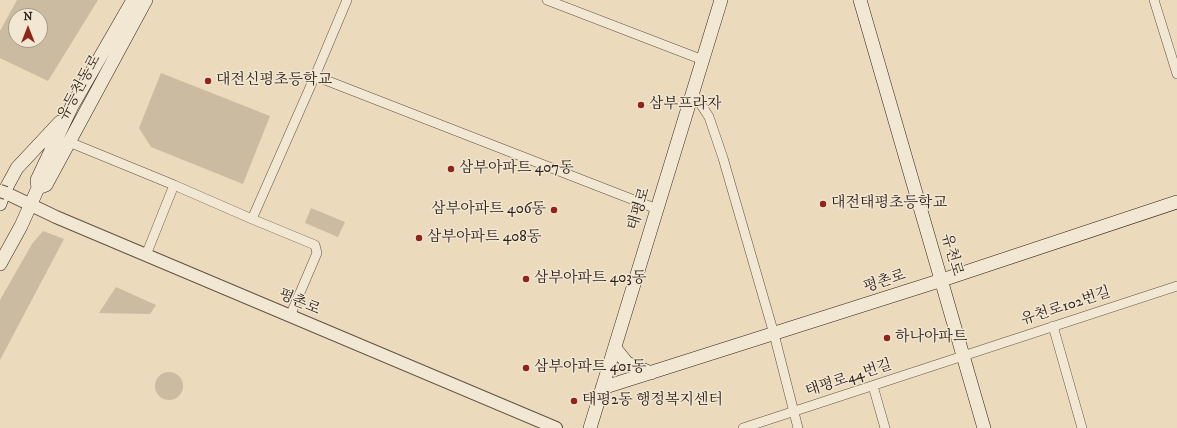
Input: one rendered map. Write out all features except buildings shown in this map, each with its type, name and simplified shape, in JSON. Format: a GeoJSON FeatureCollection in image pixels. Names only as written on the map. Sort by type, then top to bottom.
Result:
{"type":"FeatureCollection","features":[{"type":"Feature","properties":{"kind":"main road","name":"유등천동로"},"geometry":{"type":"LineString","coordinates":[[38,188],[36,180],[72,106],[132,0]]}},
{"type":"Feature","properties":{"kind":"main road","name":"유등천동로"},"geometry":{"type":"LineString","coordinates":[[0,264],[21,226],[38,188],[46,184],[146,0]]}},
{"type":"Feature","properties":{"kind":"main road","name":"태평로"},"geometry":{"type":"LineString","coordinates":[[590,428],[721,0]]}},
{"type":"Feature","properties":{"kind":"main road","name":"유천로"},"geometry":{"type":"LineString","coordinates":[[860,0],[984,428]]}},
{"type":"Feature","properties":{"kind":"main road"},"geometry":{"type":"LineString","coordinates":[[2,196],[17,168],[59,124],[72,106]]}},
{"type":"Feature","properties":{"kind":"main road","name":"평촌로"},"geometry":{"type":"LineString","coordinates":[[602,388],[942,280],[1177,202]]}},
{"type":"Feature","properties":{"kind":"main road"},"geometry":{"type":"LineString","coordinates":[[615,348],[627,363],[651,373]]}},
{"type":"Feature","properties":{"kind":"street"},"geometry":{"type":"LineString","coordinates":[[252,219],[315,76],[346,0]]}},
{"type":"Feature","properties":{"kind":"street"},"geometry":{"type":"LineString","coordinates":[[547,0],[703,60]]}},
{"type":"Feature","properties":{"kind":"street"},"geometry":{"type":"LineString","coordinates":[[1154,0],[1177,74]]}},
{"type":"Feature","properties":{"kind":"street"},"geometry":{"type":"LineString","coordinates":[[315,76],[657,209]]}},
{"type":"Feature","properties":{"kind":"street"},"geometry":{"type":"LineString","coordinates":[[693,92],[709,117],[723,158],[774,334],[798,428]]}},
{"type":"Feature","properties":{"kind":"street"},"geometry":{"type":"LineString","coordinates":[[69,142],[174,184],[315,245],[317,253],[290,316]]}},
{"type":"Feature","properties":{"kind":"street"},"geometry":{"type":"LineString","coordinates":[[146,255],[174,184]]}},
{"type":"Feature","properties":{"kind":"street","name":"평촌로"},"geometry":{"type":"LineString","coordinates":[[2,196],[30,205],[556,428]]}},
{"type":"Feature","properties":{"kind":"street","name":"유천로102번길"},"geometry":{"type":"LineString","coordinates":[[963,356],[1177,286]]}},
{"type":"Feature","properties":{"kind":"street"},"geometry":{"type":"LineString","coordinates":[[1053,326],[1082,428]]}},
{"type":"Feature","properties":{"kind":"street","name":"태평로44번길"},"geometry":{"type":"LineString","coordinates":[[743,428],[963,356]]}},
{"type":"Feature","properties":{"kind":"street"},"geometry":{"type":"LineString","coordinates":[[873,386],[885,428]]}},
{"type":"Feature","properties":{"kind":"shaded area"},"geometry":{"type":"Polygon","coordinates":[[[17,0],[98,0],[48,81],[0,58],[0,31],[8,16],[8,48],[48,48],[48,8],[13,8],[17,0]]]}},
{"type":"Feature","properties":{"kind":"shaded area"},"geometry":{"type":"Polygon","coordinates":[[[161,73],[270,116],[243,184],[151,147],[139,128],[161,73]]]}},
{"type":"Feature","properties":{"kind":"shaded area"},"geometry":{"type":"Polygon","coordinates":[[[311,208],[345,222],[338,237],[305,223],[311,208]]]}},
{"type":"Feature","properties":{"kind":"shaded area"},"geometry":{"type":"Polygon","coordinates":[[[43,231],[64,239],[0,360],[0,300],[32,244],[43,231]]]}},
{"type":"Feature","properties":{"kind":"shaded area"},"geometry":{"type":"Polygon","coordinates":[[[116,287],[156,305],[150,314],[99,313],[116,287]]]}},
{"type":"Feature","properties":{"kind":"shaded area"},"geometry":{"type":"Polygon","coordinates":[[[169,372],[179,376],[183,386],[179,396],[169,400],[159,396],[155,386],[159,376],[169,372]]]}},
{"type":"Feature","properties":{"kind":"place","name":"대전신평초등학교"},"geometry":{"type":"Point","coordinates":[208,81]}},
{"type":"Feature","properties":{"kind":"place","name":"삼부프라자"},"geometry":{"type":"Point","coordinates":[641,105]}},
{"type":"Feature","properties":{"kind":"place","name":"삼부아파트 407동"},"geometry":{"type":"Point","coordinates":[451,169]}},
{"type":"Feature","properties":{"kind":"place","name":"대전태평초등학교"},"geometry":{"type":"Point","coordinates":[823,204]}},
{"type":"Feature","properties":{"kind":"place","name":"삼부아파트 406동"},"geometry":{"type":"Point","coordinates":[554,210]}},
{"type":"Feature","properties":{"kind":"place","name":"삼부아파트 408동"},"geometry":{"type":"Point","coordinates":[419,238]}},
{"type":"Feature","properties":{"kind":"place","name":"삼부아파트 403동"},"geometry":{"type":"Point","coordinates":[526,279]}},
{"type":"Feature","properties":{"kind":"place","name":"하나아파트"},"geometry":{"type":"Point","coordinates":[887,338]}},
{"type":"Feature","properties":{"kind":"place","name":"삼부아파트 401동"},"geometry":{"type":"Point","coordinates":[526,368]}},
{"type":"Feature","properties":{"kind":"place","name":"태평2동 행정복지센터"},"geometry":{"type":"Point","coordinates":[574,401]}}]}
